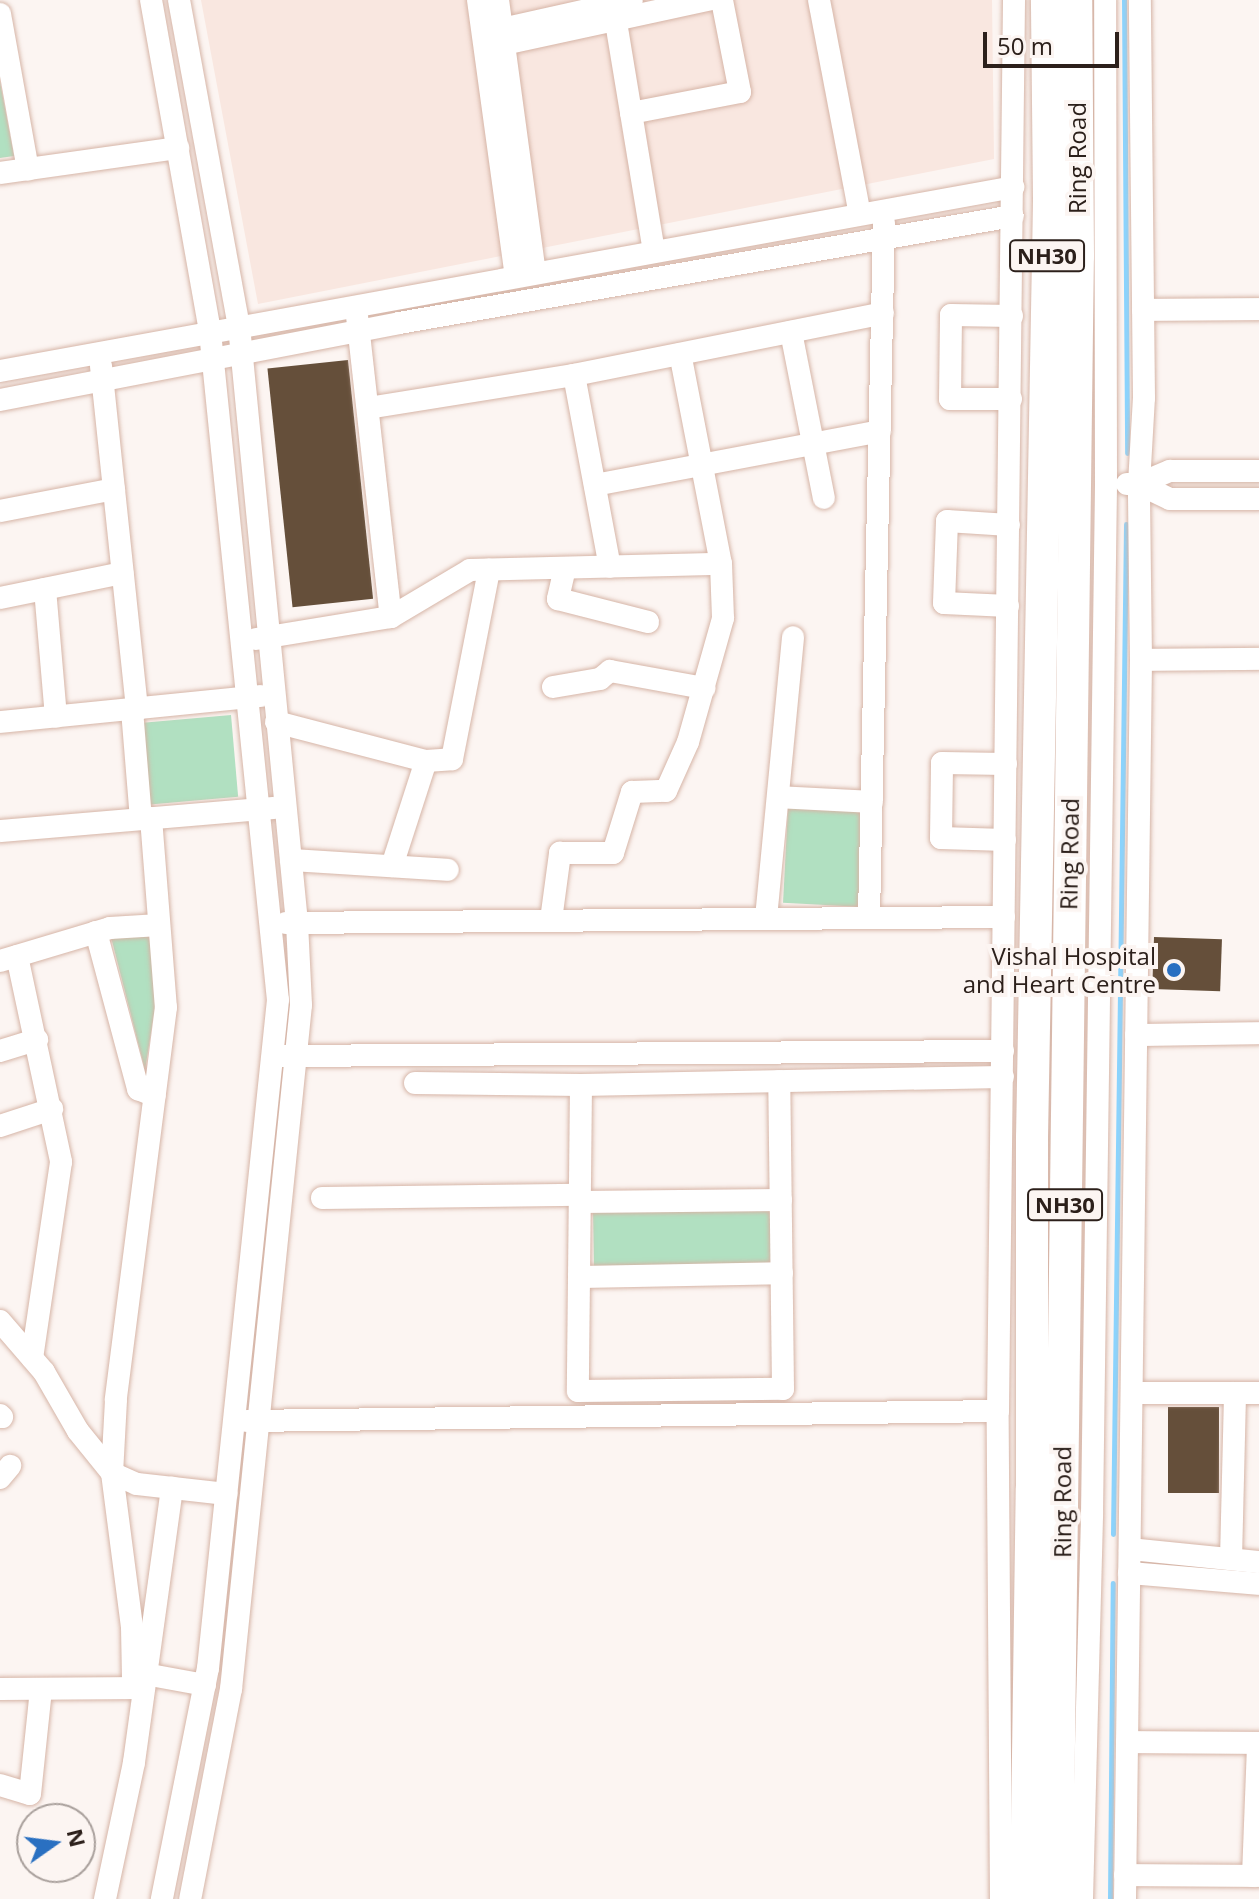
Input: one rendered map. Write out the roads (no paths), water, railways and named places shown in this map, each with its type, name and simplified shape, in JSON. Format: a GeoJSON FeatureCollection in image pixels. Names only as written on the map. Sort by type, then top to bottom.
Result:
{"type":"FeatureCollection","features":[{"type":"Feature","properties":{"kind":"highway","name":"Ring Road"},"geometry":{"type":"LineString","coordinates":[[1026,1899],[1032,1489],[1032,1138],[1049,198],[1047,0]]}},
{"type":"Feature","properties":{"kind":"highway","name":"Ring Road"},"geometry":{"type":"LineString","coordinates":[[1057,1899],[1075,511],[1076,0]]}},
{"type":"Feature","properties":{"kind":"street"},"geometry":{"type":"LineString","coordinates":[[151,0],[210,332],[273,923],[278,1000],[205,1685],[162,1899]]}},
{"type":"Feature","properties":{"kind":"street"},"geometry":{"type":"LineString","coordinates":[[179,0],[239,326],[297,923],[301,1005],[231,1689],[190,1899]]}},
{"type":"Feature","properties":{"kind":"street"},"geometry":{"type":"LineString","coordinates":[[478,0],[496,38]]}},
{"type":"Feature","properties":{"kind":"street"},"geometry":{"type":"LineString","coordinates":[[498,0],[496,38],[526,274]]}},
{"type":"Feature","properties":{"kind":"street"},"geometry":{"type":"LineString","coordinates":[[496,38],[620,8],[708,0]]}},
{"type":"Feature","properties":{"kind":"street"},"geometry":{"type":"LineString","coordinates":[[631,113],[740,92],[722,0]]}},
{"type":"Feature","properties":{"kind":"street"},"geometry":{"type":"LineString","coordinates":[[819,0],[860,214]]}},
{"type":"Feature","properties":{"kind":"street"},"geometry":{"type":"LineString","coordinates":[[1001,1899],[998,1411],[1014,0]]}},
{"type":"Feature","properties":{"kind":"street"},"geometry":{"type":"LineString","coordinates":[[1082,1899],[1092,1514],[1106,484],[1105,0]]}},
{"type":"Feature","properties":{"kind":"street"},"geometry":{"type":"LineString","coordinates":[[1125,1899],[1141,660],[1139,484],[1144,398],[1140,0]]}},
{"type":"Feature","properties":{"kind":"street"},"geometry":{"type":"LineString","coordinates":[[620,8],[631,113],[654,251]]}},
{"type":"Feature","properties":{"kind":"street"},"geometry":{"type":"LineString","coordinates":[[0,14],[28,169]]}},
{"type":"Feature","properties":{"kind":"street"},"geometry":{"type":"LineString","coordinates":[[0,173],[178,148]]}},
{"type":"Feature","properties":{"kind":"street"},"geometry":{"type":"LineString","coordinates":[[0,371],[1013,187]]}},
{"type":"Feature","properties":{"kind":"street"},"geometry":{"type":"LineString","coordinates":[[869,917],[884,210]]}},
{"type":"Feature","properties":{"kind":"street"},"geometry":{"type":"LineString","coordinates":[[0,400],[359,331],[1013,216]]}},
{"type":"Feature","properties":{"kind":"street"},"geometry":{"type":"LineString","coordinates":[[356,305],[391,617]]}},
{"type":"Feature","properties":{"kind":"street"},"geometry":{"type":"LineString","coordinates":[[1143,310],[1259,309]]}},
{"type":"Feature","properties":{"kind":"street"},"geometry":{"type":"LineString","coordinates":[[368,408],[574,375],[883,313]]}},
{"type":"Feature","properties":{"kind":"street"},"geometry":{"type":"LineString","coordinates":[[1011,399],[950,399],[950,343],[951,315],[1012,316]]}},
{"type":"Feature","properties":{"kind":"street"},"geometry":{"type":"LineString","coordinates":[[791,332],[824,498]]}},
{"type":"Feature","properties":{"kind":"street"},"geometry":{"type":"LineString","coordinates":[[99,353],[166,1007],[116,1400],[112,1473],[141,1684]]}},
{"type":"Feature","properties":{"kind":"street"},"geometry":{"type":"LineString","coordinates":[[551,920],[560,853],[613,853],[632,792],[666,791],[688,742],[723,618],[721,564],[680,354]]}},
{"type":"Feature","properties":{"kind":"street"},"geometry":{"type":"LineString","coordinates":[[574,375],[610,567]]}},
{"type":"Feature","properties":{"kind":"street"},"geometry":{"type":"LineString","coordinates":[[595,485],[880,431]]}},
{"type":"Feature","properties":{"kind":"street"},"geometry":{"type":"LineString","coordinates":[[1106,484],[1139,484],[1170,471],[1259,471]]}},
{"type":"Feature","properties":{"kind":"street"},"geometry":{"type":"LineString","coordinates":[[1139,484],[1170,499],[1259,499]]}},
{"type":"Feature","properties":{"kind":"street"},"geometry":{"type":"LineString","coordinates":[[0,511],[114,489]]}},
{"type":"Feature","properties":{"kind":"street"},"geometry":{"type":"LineString","coordinates":[[1008,606],[944,603],[947,521],[1009,525]]}},
{"type":"Feature","properties":{"kind":"street"},"geometry":{"type":"LineString","coordinates":[[243,641],[391,617],[470,570],[721,564]]}},
{"type":"Feature","properties":{"kind":"street"},"geometry":{"type":"LineString","coordinates":[[565,568],[558,599],[648,622]]}},
{"type":"Feature","properties":{"kind":"street"},"geometry":{"type":"LineString","coordinates":[[276,722],[426,761],[452,759],[489,570]]}},
{"type":"Feature","properties":{"kind":"street"},"geometry":{"type":"LineString","coordinates":[[0,598],[122,573]]}},
{"type":"Feature","properties":{"kind":"street"},"geometry":{"type":"LineString","coordinates":[[45,589],[56,717]]}},
{"type":"Feature","properties":{"kind":"street"},"geometry":{"type":"LineString","coordinates":[[766,918],[793,637]]}},
{"type":"Feature","properties":{"kind":"street"},"geometry":{"type":"LineString","coordinates":[[1141,660],[1259,659]]}},
{"type":"Feature","properties":{"kind":"street"},"geometry":{"type":"LineString","coordinates":[[553,687],[600,679],[610,671],[704,688]]}},
{"type":"Feature","properties":{"kind":"street"},"geometry":{"type":"LineString","coordinates":[[0,722],[274,695]]}},
{"type":"Feature","properties":{"kind":"street"},"geometry":{"type":"LineString","coordinates":[[392,866],[426,761]]}},
{"type":"Feature","properties":{"kind":"street"},"geometry":{"type":"LineString","coordinates":[[1005,840],[941,838],[941,808],[942,763],[1006,764]]}},
{"type":"Feature","properties":{"kind":"street"},"geometry":{"type":"LineString","coordinates":[[778,797],[872,802]]}},
{"type":"Feature","properties":{"kind":"street"},"geometry":{"type":"LineString","coordinates":[[0,831],[285,807]]}},
{"type":"Feature","properties":{"kind":"street"},"geometry":{"type":"LineString","coordinates":[[291,860],[448,870]]}},
{"type":"Feature","properties":{"kind":"street"},"geometry":{"type":"LineString","coordinates":[[273,923],[1004,917]]}},
{"type":"Feature","properties":{"kind":"street"},"geometry":{"type":"LineString","coordinates":[[32,1358],[61,1162],[37,1040],[8,958],[96,932],[159,925]]}},
{"type":"Feature","properties":{"kind":"street"},"geometry":{"type":"LineString","coordinates":[[96,932],[138,1089],[155,1096]]}},
{"type":"Feature","properties":{"kind":"street"},"geometry":{"type":"LineString","coordinates":[[1136,1035],[1259,1033]]}},
{"type":"Feature","properties":{"kind":"street"},"geometry":{"type":"LineString","coordinates":[[0,1051],[37,1040]]}},
{"type":"Feature","properties":{"kind":"street"},"geometry":{"type":"LineString","coordinates":[[272,1057],[1003,1051]]}},
{"type":"Feature","properties":{"kind":"street"},"geometry":{"type":"LineString","coordinates":[[415,1083],[581,1085],[1003,1077]]}},
{"type":"Feature","properties":{"kind":"street"},"geometry":{"type":"LineString","coordinates":[[581,1085],[578,1391],[783,1389],[779,1081]]}},
{"type":"Feature","properties":{"kind":"street"},"geometry":{"type":"LineString","coordinates":[[0,1126],[52,1109]]}},
{"type":"Feature","properties":{"kind":"street"},"geometry":{"type":"LineString","coordinates":[[322,1198],[781,1200]]}},
{"type":"Feature","properties":{"kind":"street"},"geometry":{"type":"LineString","coordinates":[[579,1277],[782,1273]]}},
{"type":"Feature","properties":{"kind":"street"},"geometry":{"type":"LineString","coordinates":[[0,1321],[44,1372],[78,1431],[112,1473],[137,1484],[226,1494]]}},
{"type":"Feature","properties":{"kind":"street"},"geometry":{"type":"LineString","coordinates":[[1132,1393],[1259,1393]]}},
{"type":"Feature","properties":{"kind":"street"},"geometry":{"type":"LineString","coordinates":[[1231,1559],[1235,1393]]}},
{"type":"Feature","properties":{"kind":"street"},"geometry":{"type":"LineString","coordinates":[[234,1419],[259,1422],[998,1411]]}},
{"type":"Feature","properties":{"kind":"street"},"geometry":{"type":"LineString","coordinates":[[105,1899],[134,1762],[141,1684],[172,1488]]}},
{"type":"Feature","properties":{"kind":"street"},"geometry":{"type":"LineString","coordinates":[[1130,1549],[1259,1562]]}},
{"type":"Feature","properties":{"kind":"street"},"geometry":{"type":"LineString","coordinates":[[1129,1573],[1259,1584]]}},
{"type":"Feature","properties":{"kind":"street"},"geometry":{"type":"LineString","coordinates":[[0,1689],[205,1685]]}},
{"type":"Feature","properties":{"kind":"street"},"geometry":{"type":"LineString","coordinates":[[0,1785],[30,1794],[41,1690]]}},
{"type":"Feature","properties":{"kind":"street"},"geometry":{"type":"LineString","coordinates":[[1125,1875],[1256,1876],[1258,1743],[1127,1742]]}},
{"type":"Feature","properties":{"kind":"waterway"},"geometry":{"type":"LineString","coordinates":[[1124,0],[1127,453]]}},
{"type":"Feature","properties":{"kind":"waterway"},"geometry":{"type":"LineString","coordinates":[[1113,1534],[1126,524]]}},
{"type":"Feature","properties":{"kind":"waterway"},"geometry":{"type":"LineString","coordinates":[[1110,1899],[1113,1583]]}},
{"type":"Feature","properties":{"kind":"place","name":"Vishal Hospital and Heart Centre"},"geometry":{"type":"Point","coordinates":[1174,970]}}]}
